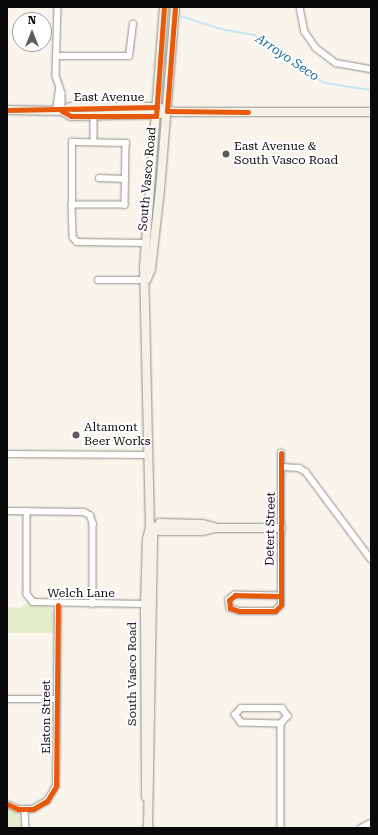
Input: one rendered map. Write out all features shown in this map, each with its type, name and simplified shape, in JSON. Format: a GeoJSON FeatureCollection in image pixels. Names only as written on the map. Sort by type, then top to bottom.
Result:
{"type":"FeatureCollection","features":[{"type":"Feature","properties":{"kind":"main road","name":"South Vasco Road"},"geometry":{"type":"LineString","coordinates":[[148,824],[148,604],[153,536],[149,455],[146,243],[164,7]]}},
{"type":"Feature","properties":{"kind":"main road","name":"South Vasco Road"},"geometry":{"type":"LineString","coordinates":[[147,280],[151,269],[167,112],[175,7]]}},
{"type":"Feature","properties":{"kind":"main road","name":"East Avenue"},"geometry":{"type":"LineString","coordinates":[[7,110],[59,111],[71,107],[157,107],[167,112]]}},
{"type":"Feature","properties":{"kind":"main road","name":"East Avenue"},"geometry":{"type":"LineString","coordinates":[[59,111],[71,116],[156,116],[167,112],[371,112]]}},
{"type":"Feature","properties":{"kind":"main road"},"geometry":{"type":"LineString","coordinates":[[152,528],[160,531],[202,531],[215,528],[281,528]]}},
{"type":"Feature","properties":{"kind":"street"},"geometry":{"type":"LineString","coordinates":[[58,7],[56,56],[59,111]]}},
{"type":"Feature","properties":{"kind":"street"},"geometry":{"type":"LineString","coordinates":[[300,7],[306,32],[316,48],[336,63],[371,68]]}},
{"type":"Feature","properties":{"kind":"street"},"geometry":{"type":"LineString","coordinates":[[56,56],[129,56],[133,24]]}},
{"type":"Feature","properties":{"kind":"street"},"geometry":{"type":"LineString","coordinates":[[94,116],[94,142]]}},
{"type":"Feature","properties":{"kind":"street"},"geometry":{"type":"LineString","coordinates":[[72,205],[125,205],[126,143],[72,142],[72,205],[73,237],[77,242],[146,243]]}},
{"type":"Feature","properties":{"kind":"street"},"geometry":{"type":"LineString","coordinates":[[99,178],[125,178]]}},
{"type":"Feature","properties":{"kind":"street"},"geometry":{"type":"LineString","coordinates":[[98,280],[147,280]]}},
{"type":"Feature","properties":{"kind":"street","name":"Detert Street"},"geometry":{"type":"LineString","coordinates":[[280,596],[235,595],[229,604],[230,608],[239,611],[275,612],[281,605],[281,453]]}},
{"type":"Feature","properties":{"kind":"street"},"geometry":{"type":"LineString","coordinates":[[7,454],[149,455]]}},
{"type":"Feature","properties":{"kind":"street"},"geometry":{"type":"LineString","coordinates":[[282,467],[299,468],[306,472],[371,559]]}},
{"type":"Feature","properties":{"kind":"street"},"geometry":{"type":"LineString","coordinates":[[7,511],[84,512],[90,516],[93,523],[93,604]]}},
{"type":"Feature","properties":{"kind":"street","name":"Welch Lane"},"geometry":{"type":"LineString","coordinates":[[27,512],[27,594],[39,605],[148,604]]}},
{"type":"Feature","properties":{"kind":"street","name":"Elston Street"},"geometry":{"type":"LineString","coordinates":[[25,810],[33,809],[47,801],[56,786],[58,605]]}},
{"type":"Feature","properties":{"kind":"street"},"geometry":{"type":"LineString","coordinates":[[7,698],[56,699]]}},
{"type":"Feature","properties":{"kind":"street"},"geometry":{"type":"LineString","coordinates":[[281,724],[241,723],[235,714],[241,708],[282,708],[288,716],[281,724],[281,828]]}},
{"type":"Feature","properties":{"kind":"street"},"geometry":{"type":"LineString","coordinates":[[7,804],[25,810],[26,828]]}},
{"type":"Feature","properties":{"kind":"street"},"geometry":{"type":"LineString","coordinates":[[361,828],[371,823]]}},
{"type":"Feature","properties":{"kind":"green space"},"geometry":{"type":"Polygon","coordinates":[[[28,602],[50,608],[54,612],[56,633],[7,633],[7,607],[20,608],[28,602]]]}},
{"type":"Feature","properties":{"kind":"green space"},"geometry":{"type":"Polygon","coordinates":[[[7,806],[20,816],[20,828],[7,828],[7,806]]]}},
{"type":"Feature","properties":{"kind":"waterway","name":"Arroyo Seco"},"geometry":{"type":"LineString","coordinates":[[181,16],[221,29],[255,35],[299,69],[325,83],[371,90]]}},
{"type":"Feature","properties":{"kind":"cycle path"},"geometry":{"type":"LineString","coordinates":[[62,111],[71,116],[156,116],[164,7]]}},
{"type":"Feature","properties":{"kind":"cycle path"},"geometry":{"type":"LineString","coordinates":[[175,7],[167,111],[248,112]]}},
{"type":"Feature","properties":{"kind":"cycle path"},"geometry":{"type":"LineString","coordinates":[[7,110],[157,107]]}},
{"type":"Feature","properties":{"kind":"cycle path"},"geometry":{"type":"LineString","coordinates":[[280,596],[235,595],[229,600],[230,608],[239,611],[275,611],[281,605],[281,453]]}},
{"type":"Feature","properties":{"kind":"cycle path"},"geometry":{"type":"LineString","coordinates":[[7,804],[18,809],[33,809],[47,801],[56,786],[58,605]]}},
{"type":"Feature","properties":{"kind":"place","name":"East Avenue & South Vasco Road"},"geometry":{"type":"Point","coordinates":[226,154]}},
{"type":"Feature","properties":{"kind":"place","name":"Altamont Beer Works"},"geometry":{"type":"Point","coordinates":[76,435]}}]}
